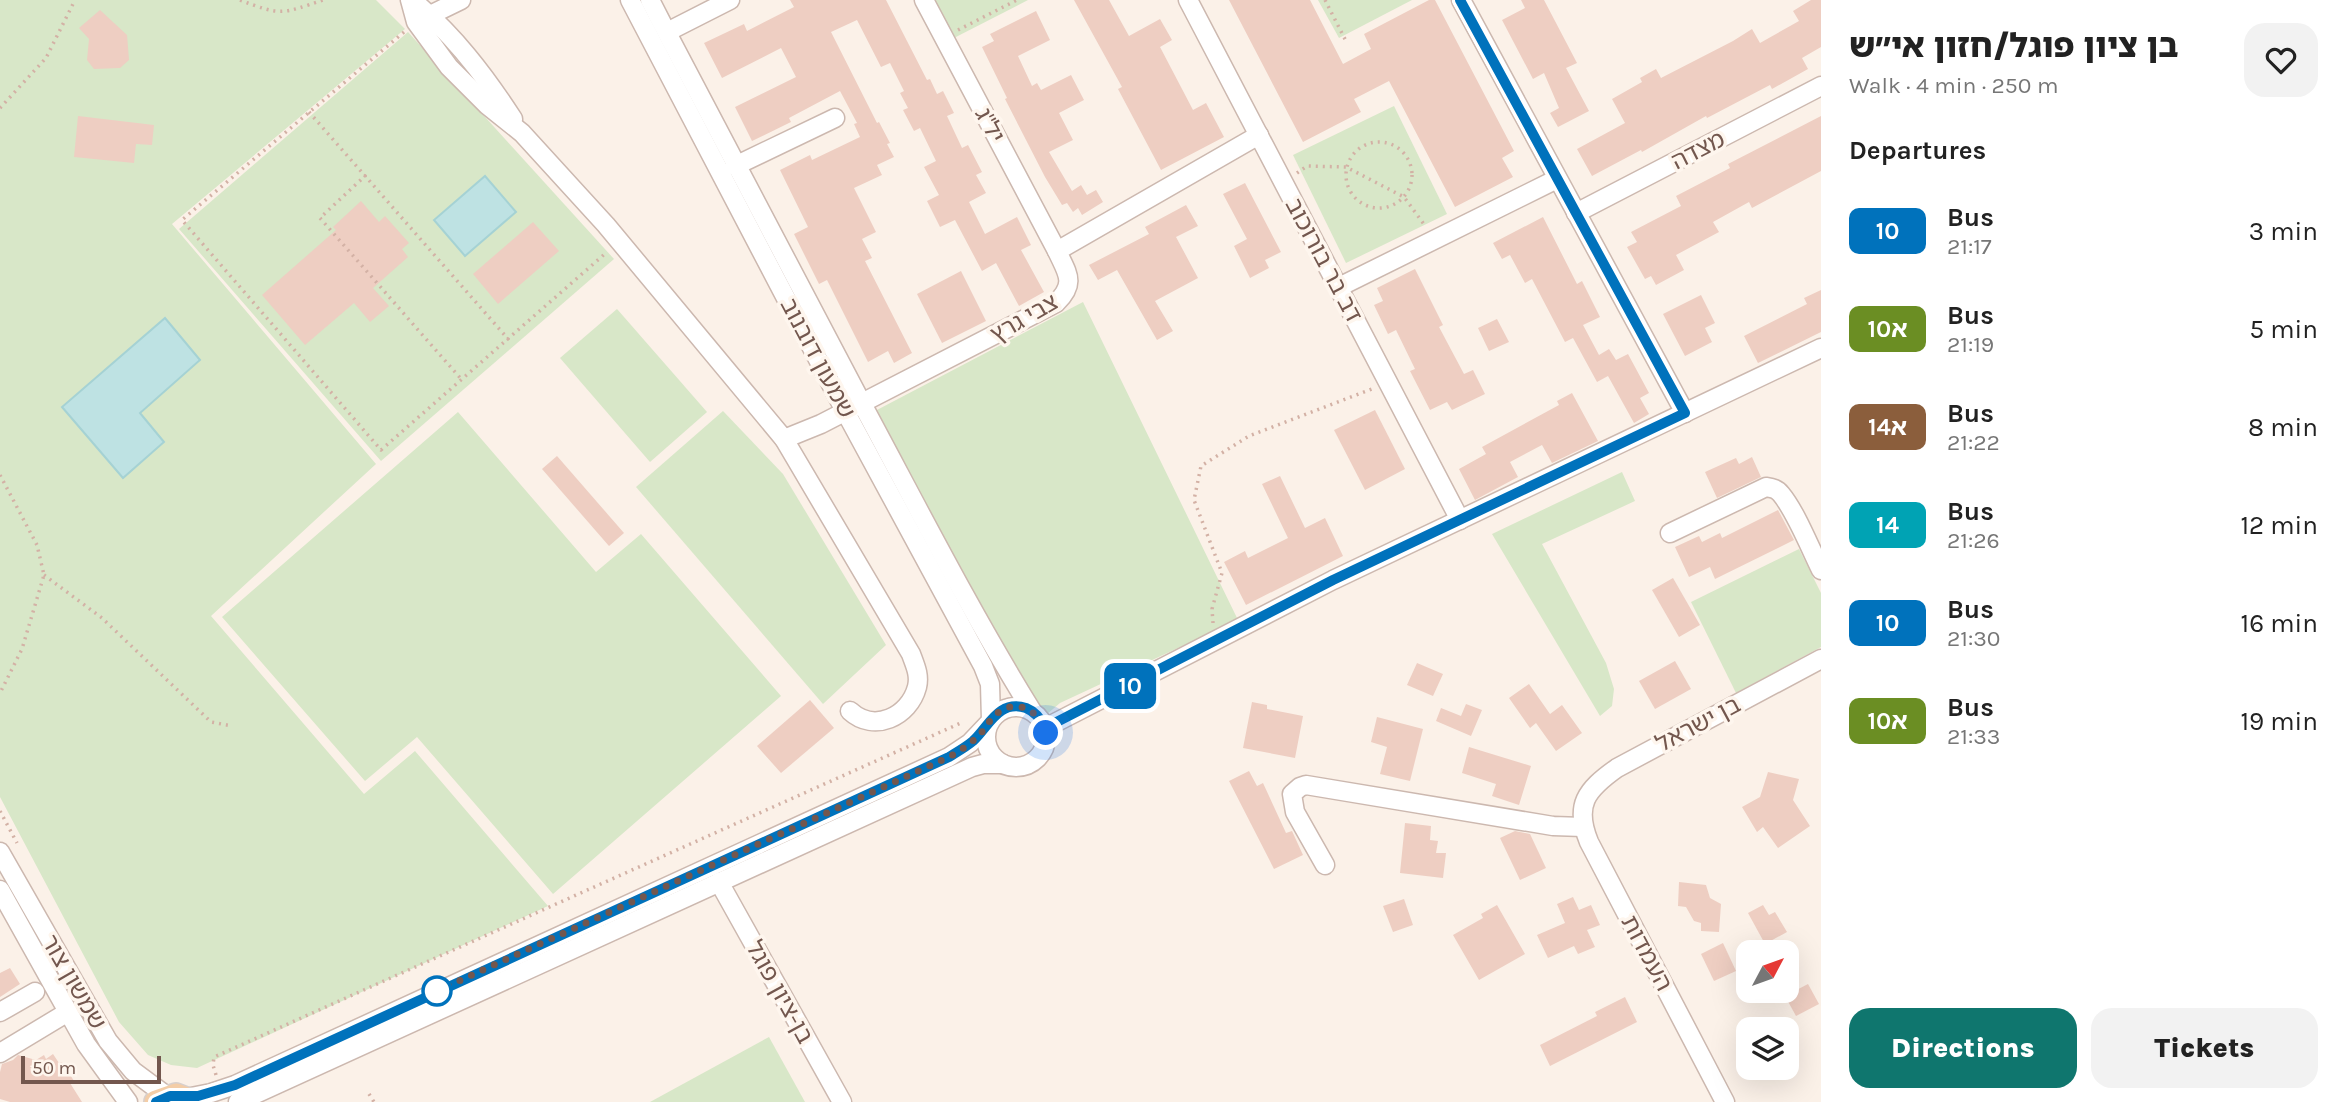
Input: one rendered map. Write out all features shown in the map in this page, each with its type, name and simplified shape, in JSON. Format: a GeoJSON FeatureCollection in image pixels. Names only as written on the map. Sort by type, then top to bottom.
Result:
{"type":"FeatureCollection","features":[{"type":"Feature","properties":{"kind":"street"},"geometry":{"type":"LineString","coordinates":[[411,0],[423,19],[429,42],[487,105],[522,133],[620,241],[783,439],[911,654],[918,671],[917,686],[911,699],[901,712],[886,721],[871,722],[859,719],[850,711]]}},
{"type":"Feature","properties":{"kind":"street"},"geometry":{"type":"LineString","coordinates":[[423,19],[461,0]]}},
{"type":"Feature","properties":{"kind":"street","name":"שמעון דובנוב"},"geometry":{"type":"LineString","coordinates":[[630,0],[845,411],[983,666],[990,684],[989,722]]}},
{"type":"Feature","properties":{"kind":"street","name":"שמעון דובנוב"},"geometry":{"type":"LineString","coordinates":[[650,0],[862,403],[1006,670],[1032,711]]}},
{"type":"Feature","properties":{"kind":"street"},"geometry":{"type":"LineString","coordinates":[[667,32],[730,0]]}},
{"type":"Feature","properties":{"kind":"street","name":"יל\"ג"},"geometry":{"type":"LineString","coordinates":[[924,0],[1057,251]]}},
{"type":"Feature","properties":{"kind":"street","name":"דב בר בורוכוב"},"geometry":{"type":"LineString","coordinates":[[1188,0],[1460,520]]}},
{"type":"Feature","properties":{"kind":"street"},"geometry":{"type":"LineString","coordinates":[[1461,0],[1685,413]]}},
{"type":"Feature","properties":{"kind":"street","name":"מצדה"},"geometry":{"type":"LineString","coordinates":[[1576,213],[1821,86]]}},
{"type":"Feature","properties":{"kind":"street"},"geometry":{"type":"LineString","coordinates":[[736,166],[835,118]]}},
{"type":"Feature","properties":{"kind":"street"},"geometry":{"type":"LineString","coordinates":[[1057,251],[1259,135]]}},
{"type":"Feature","properties":{"kind":"street"},"geometry":{"type":"LineString","coordinates":[[1339,288],[1557,179]]}},
{"type":"Feature","properties":{"kind":"street","name":"צבי גרץ"},"geometry":{"type":"LineString","coordinates":[[783,439],[810,430],[1056,303],[1066,294],[1069,284],[1069,276],[1057,251]]}},
{"type":"Feature","properties":{"kind":"street"},"geometry":{"type":"LineString","coordinates":[[1045,728],[1333,580],[1821,348]]}},
{"type":"Feature","properties":{"kind":"street"},"geometry":{"type":"LineString","coordinates":[[1670,533],[1766,487],[1772,488],[1780,492],[1821,570]]}},
{"type":"Feature","properties":{"kind":"street","name":"בן ישראל"},"geometry":{"type":"LineString","coordinates":[[1583,827],[1580,814],[1585,801],[1601,779],[1821,659]]}},
{"type":"Feature","properties":{"kind":"street"},"geometry":{"type":"LineString","coordinates":[[176,1100],[221,1090],[949,757],[970,743],[1002,710],[1012,707],[1032,711],[1045,728],[1044,748],[1036,760],[1017,767],[1003,764],[972,767],[238,1102]]}},
{"type":"Feature","properties":{"kind":"street"},"geometry":{"type":"LineString","coordinates":[[989,722],[985,736],[987,747],[993,757],[1003,764]]}},
{"type":"Feature","properties":{"kind":"street"},"geometry":{"type":"LineString","coordinates":[[1325,866],[1295,812],[1292,794],[1306,785],[1553,826],[1583,827]]}},
{"type":"Feature","properties":{"kind":"street","name":"העמדות"},"geometry":{"type":"LineString","coordinates":[[1583,827],[1725,1102]]}},
{"type":"Feature","properties":{"kind":"street","name":"שמשון צור"},"geometry":{"type":"LineString","coordinates":[[0,852],[108,1041],[133,1071],[176,1100]]}},
{"type":"Feature","properties":{"kind":"street","name":"בן-ציון פוגל"},"geometry":{"type":"LineString","coordinates":[[719,882],[842,1102]]}},
{"type":"Feature","properties":{"kind":"street","name":"שמשון צור"},"geometry":{"type":"LineString","coordinates":[[0,890],[96,1060],[128,1102]]}},
{"type":"Feature","properties":{"kind":"street"},"geometry":{"type":"LineString","coordinates":[[0,1012],[35,992]]}},
{"type":"Feature","properties":{"kind":"street"},"geometry":{"type":"LineString","coordinates":[[0,1053],[68,1012]]}},
{"type":"Feature","properties":{"kind":"path"},"geometry":{"type":"LineString","coordinates":[[0,108],[46,58],[75,0]]}},
{"type":"Feature","properties":{"kind":"path"},"geometry":{"type":"LineString","coordinates":[[240,0],[279,13],[323,0]]}},
{"type":"Feature","properties":{"kind":"path"},"geometry":{"type":"LineString","coordinates":[[944,37],[1017,0]]}},
{"type":"Feature","properties":{"kind":"path"},"geometry":{"type":"LineString","coordinates":[[1325,0],[1347,43]]}},
{"type":"Feature","properties":{"kind":"path"},"geometry":{"type":"LineString","coordinates":[[423,19],[182,219],[381,450],[620,241]]}},
{"type":"Feature","properties":{"kind":"path"},"geometry":{"type":"LineString","coordinates":[[309,112],[509,340]]}},
{"type":"Feature","properties":{"kind":"path"},"geometry":{"type":"LineString","coordinates":[[1373,143],[1396,147],[1409,162],[1412,173],[1410,187],[1404,197],[1395,205],[1384,208],[1362,204],[1349,190],[1346,179],[1346,167],[1351,157],[1363,146],[1373,143]]}},
{"type":"Feature","properties":{"kind":"path"},"geometry":{"type":"LineString","coordinates":[[1283,182],[1307,166],[1346,167],[1404,197],[1435,240]]}},
{"type":"Feature","properties":{"kind":"path"},"geometry":{"type":"LineString","coordinates":[[366,176],[320,218],[462,380]]}},
{"type":"Feature","properties":{"kind":"path"},"geometry":{"type":"LineString","coordinates":[[1215,642],[1212,609],[1223,573],[1194,499],[1201,466],[1249,436],[1388,383]]}},
{"type":"Feature","properties":{"kind":"path"},"geometry":{"type":"LineString","coordinates":[[0,475],[37,545],[44,575],[22,649],[0,693]]}},
{"type":"Feature","properties":{"kind":"path"},"geometry":{"type":"LineString","coordinates":[[44,575],[102,618],[211,722],[232,726]]}},
{"type":"Feature","properties":{"kind":"path"},"geometry":{"type":"LineString","coordinates":[[221,1090],[213,1065],[214,1057],[963,722]]}},
{"type":"Feature","properties":{"kind":"path"},"geometry":{"type":"LineString","coordinates":[[369,1094],[374,1102]]}},
{"type":"Feature","properties":{"kind":"green space"},"geometry":{"type":"Polygon","coordinates":[[[0,0],[376,0],[405,29],[172,224],[376,464],[211,616],[364,794],[415,751],[548,906],[197,1068],[171,1065],[148,1055],[119,1022],[0,797],[0,0]]]}},
{"type":"Feature","properties":{"kind":"green space"},"geometry":{"type":"Polygon","coordinates":[[[932,0],[1028,0],[952,39],[932,0]]]}},
{"type":"Feature","properties":{"kind":"green space"},"geometry":{"type":"Polygon","coordinates":[[[1318,0],[1412,0],[1339,38],[1318,0]]]}},
{"type":"Feature","properties":{"kind":"green space"},"geometry":{"type":"Polygon","coordinates":[[[408,32],[614,259],[381,461],[179,229],[408,32]]]}},
{"type":"Feature","properties":{"kind":"green space"},"geometry":{"type":"Polygon","coordinates":[[[1394,106],[1447,214],[1346,263],[1293,155],[1394,106]]]}},
{"type":"Feature","properties":{"kind":"green space"},"geometry":{"type":"Polygon","coordinates":[[[1083,302],[1238,620],[1060,703],[1046,715],[1029,705],[875,411],[1083,302]]]}},
{"type":"Feature","properties":{"kind":"green space"},"geometry":{"type":"Polygon","coordinates":[[[617,309],[707,412],[650,462],[560,358],[617,309]]]}},
{"type":"Feature","properties":{"kind":"green space"},"geometry":{"type":"Polygon","coordinates":[[[723,411],[783,474],[886,645],[823,704],[636,487],[723,411]]]}},
{"type":"Feature","properties":{"kind":"green space"},"geometry":{"type":"Polygon","coordinates":[[[458,412],[596,572],[641,534],[781,696],[553,894],[417,737],[365,781],[222,617],[458,412]]]}},
{"type":"Feature","properties":{"kind":"green space"},"geometry":{"type":"Polygon","coordinates":[[[1622,472],[1635,501],[1542,544],[1606,663],[1614,689],[1612,706],[1600,716],[1492,534],[1622,472]]]}},
{"type":"Feature","properties":{"kind":"green space"},"geometry":{"type":"Polygon","coordinates":[[[1799,549],[1821,593],[1821,647],[1736,693],[1691,602],[1799,549]]]}},
{"type":"Feature","properties":{"kind":"green space"},"geometry":{"type":"Polygon","coordinates":[[[769,1037],[805,1102],[650,1102],[769,1037]]]}},
{"type":"Feature","properties":{"kind":"water"},"geometry":{"type":"Polygon","coordinates":[[[485,176],[516,212],[465,256],[434,220],[485,176]]]}},
{"type":"Feature","properties":{"kind":"water"},"geometry":{"type":"Polygon","coordinates":[[[165,318],[200,360],[140,413],[164,442],[123,478],[62,407],[165,318]]]}},
{"type":"Feature","properties":{"kind":"building"},"geometry":{"type":"Polygon","coordinates":[[[790,0],[886,0],[927,80],[930,79],[937,94],[943,91],[954,113],[947,116],[962,148],[968,145],[982,172],[976,175],[986,193],[969,202],[985,234],[1017,217],[1031,245],[1021,250],[1044,292],[1019,306],[996,263],[982,271],[955,220],[940,227],[927,201],[939,195],[924,167],[936,161],[920,128],[914,131],[903,110],[908,108],[900,93],[904,91],[890,63],[881,67],[857,20],[831,32],[890,143],[887,144],[894,157],[877,165],[882,175],[854,188],[876,232],[862,239],[872,258],[865,261],[912,353],[894,363],[888,351],[868,362],[827,280],[819,284],[794,234],[808,227],[780,170],[810,155],[812,160],[860,137],[854,124],[857,123],[840,91],[789,118],[791,122],[752,141],[735,107],[796,77],[781,48],[722,78],[704,43],[744,24],[747,31],[794,7],[790,0]]]}},
{"type":"Feature","properties":{"kind":"building"},"geometry":{"type":"Polygon","coordinates":[[[1074,0],[1109,0],[1129,36],[1160,19],[1172,40],[1160,47],[1193,110],[1206,103],[1224,137],[1161,170],[1118,89],[1122,87],[1074,0]]]}},
{"type":"Feature","properties":{"kind":"building"},"geometry":{"type":"Polygon","coordinates":[[[1229,0],[1310,0],[1343,64],[1371,49],[1364,34],[1429,0],[1435,0],[1514,151],[1502,158],[1513,177],[1455,207],[1389,81],[1354,99],[1361,112],[1303,142],[1229,0]]]}},
{"type":"Feature","properties":{"kind":"building"},"geometry":{"type":"Polygon","coordinates":[[[1521,0],[1544,0],[1577,63],[1566,68],[1589,111],[1558,127],[1550,113],[1559,108],[1544,73],[1533,79],[1502,20],[1525,8],[1521,0]]]}},
{"type":"Feature","properties":{"kind":"building"},"geometry":{"type":"Polygon","coordinates":[[[1811,0],[1821,0],[1821,47],[1802,58],[1808,69],[1772,89],[1770,85],[1707,118],[1706,116],[1592,176],[1577,149],[1625,123],[1612,99],[1642,82],[1640,78],[1656,69],[1661,78],[1752,29],[1760,43],[1799,21],[1793,11],[1811,0]]]}},
{"type":"Feature","properties":{"kind":"building"},"geometry":{"type":"Polygon","coordinates":[[[100,10],[127,35],[129,60],[120,68],[94,69],[87,60],[89,39],[79,28],[100,10]]]}},
{"type":"Feature","properties":{"kind":"building"},"geometry":{"type":"Polygon","coordinates":[[[1036,11],[1050,40],[1018,56],[1032,86],[1037,83],[1041,90],[1071,75],[1084,100],[1059,113],[1073,140],[1049,152],[1072,191],[1081,185],[1087,195],[1096,190],[1103,202],[1082,215],[1078,208],[1073,212],[1067,203],[1062,205],[1045,177],[982,47],[994,41],[990,34],[1036,11]]]}},
{"type":"Feature","properties":{"kind":"building"},"geometry":{"type":"Polygon","coordinates":[[[78,116],[154,125],[152,145],[136,144],[134,163],[74,157],[78,116]]]}},
{"type":"Feature","properties":{"kind":"building"},"geometry":{"type":"Polygon","coordinates":[[[1821,116],[1821,171],[1752,208],[1749,202],[1713,222],[1719,232],[1676,255],[1684,270],[1656,285],[1651,276],[1645,279],[1627,247],[1637,242],[1631,232],[1681,206],[1676,196],[1730,168],[1728,164],[1821,116]]]}},
{"type":"Feature","properties":{"kind":"building"},"geometry":{"type":"Polygon","coordinates":[[[1245,183],[1281,252],[1265,260],[1269,268],[1250,278],[1234,246],[1247,239],[1223,194],[1245,183]]]}},
{"type":"Feature","properties":{"kind":"building"},"geometry":{"type":"Polygon","coordinates":[[[361,201],[379,222],[385,216],[409,243],[402,249],[408,257],[373,288],[389,306],[370,322],[354,303],[305,345],[262,295],[336,230],[333,227],[361,201]]]}},
{"type":"Feature","properties":{"kind":"building"},"geometry":{"type":"Polygon","coordinates":[[[1186,205],[1198,226],[1176,237],[1198,278],[1155,301],[1173,331],[1157,340],[1117,270],[1098,280],[1089,265],[1149,234],[1145,227],[1186,205]]]}},
{"type":"Feature","properties":{"kind":"building"},"geometry":{"type":"Polygon","coordinates":[[[1543,217],[1577,284],[1582,281],[1600,317],[1583,325],[1599,355],[1609,349],[1616,360],[1628,354],[1649,393],[1640,398],[1649,414],[1634,423],[1608,376],[1597,382],[1573,338],[1565,342],[1532,279],[1525,283],[1510,255],[1502,259],[1493,243],[1543,217]]]}},
{"type":"Feature","properties":{"kind":"building"},"geometry":{"type":"Polygon","coordinates":[[[533,222],[559,251],[498,304],[473,274],[533,222]]]}},
{"type":"Feature","properties":{"kind":"building"},"geometry":{"type":"Polygon","coordinates":[[[1415,269],[1443,325],[1439,327],[1464,374],[1473,370],[1485,394],[1452,410],[1447,402],[1430,410],[1410,371],[1415,369],[1396,330],[1388,334],[1374,305],[1383,301],[1377,288],[1415,269]]]}},
{"type":"Feature","properties":{"kind":"building"},"geometry":{"type":"Polygon","coordinates":[[[961,271],[986,321],[942,343],[917,294],[961,271]]]}},
{"type":"Feature","properties":{"kind":"building"},"geometry":{"type":"Polygon","coordinates":[[[1821,290],[1821,332],[1758,363],[1744,336],[1807,304],[1804,298],[1821,290]]]}},
{"type":"Feature","properties":{"kind":"building"},"geometry":{"type":"Polygon","coordinates":[[[1701,295],[1715,323],[1705,328],[1712,342],[1685,356],[1663,314],[1701,295]]]}},
{"type":"Feature","properties":{"kind":"building"},"geometry":{"type":"Polygon","coordinates":[[[1497,319],[1509,342],[1489,351],[1478,328],[1497,319]]]}},
{"type":"Feature","properties":{"kind":"building"},"geometry":{"type":"Polygon","coordinates":[[[1572,393],[1598,441],[1552,463],[1542,445],[1510,462],[1518,477],[1475,500],[1459,469],[1486,454],[1482,447],[1559,405],[1557,401],[1572,393]]]}},
{"type":"Feature","properties":{"kind":"building"},"geometry":{"type":"Polygon","coordinates":[[[1375,410],[1405,469],[1365,490],[1334,430],[1375,410]]]}},
{"type":"Feature","properties":{"kind":"building"},"geometry":{"type":"Polygon","coordinates":[[[557,456],[624,533],[609,546],[542,469],[557,456]]]}},
{"type":"Feature","properties":{"kind":"building"},"geometry":{"type":"Polygon","coordinates":[[[1752,457],[1761,477],[1717,498],[1705,472],[1736,458],[1739,464],[1752,457]]]}},
{"type":"Feature","properties":{"kind":"building"},"geometry":{"type":"Polygon","coordinates":[[[1280,476],[1305,528],[1325,518],[1343,556],[1246,605],[1224,562],[1245,551],[1248,558],[1288,538],[1262,484],[1280,476]]]}},
{"type":"Feature","properties":{"kind":"building"},"geometry":{"type":"Polygon","coordinates":[[[1778,510],[1794,540],[1715,579],[1710,567],[1689,577],[1675,547],[1699,536],[1702,542],[1720,533],[1722,538],[1778,510]]]}},
{"type":"Feature","properties":{"kind":"building"},"geometry":{"type":"Polygon","coordinates":[[[1673,578],[1700,625],[1679,637],[1652,590],[1673,578]]]}},
{"type":"Feature","properties":{"kind":"building"},"geometry":{"type":"Polygon","coordinates":[[[1675,661],[1691,689],[1655,709],[1639,681],[1675,661]]]}},
{"type":"Feature","properties":{"kind":"building"},"geometry":{"type":"Polygon","coordinates":[[[1417,663],[1443,674],[1433,696],[1407,685],[1417,663]]]}},
{"type":"Feature","properties":{"kind":"building"},"geometry":{"type":"Polygon","coordinates":[[[1529,684],[1550,714],[1562,705],[1582,733],[1556,751],[1536,723],[1530,728],[1509,698],[1529,684]]]}},
{"type":"Feature","properties":{"kind":"building"},"geometry":{"type":"Polygon","coordinates":[[[810,700],[834,728],[781,773],[757,746],[810,700]]]}},
{"type":"Feature","properties":{"kind":"building"},"geometry":{"type":"Polygon","coordinates":[[[1252,702],[1267,705],[1267,709],[1303,716],[1295,758],[1243,748],[1252,702]]]}},
{"type":"Feature","properties":{"kind":"building"},"geometry":{"type":"Polygon","coordinates":[[[1466,704],[1482,710],[1471,736],[1436,721],[1441,708],[1461,716],[1466,704]]]}},
{"type":"Feature","properties":{"kind":"building"},"geometry":{"type":"Polygon","coordinates":[[[1377,717],[1423,729],[1410,781],[1380,774],[1387,747],[1371,742],[1377,717]]]}},
{"type":"Feature","properties":{"kind":"building"},"geometry":{"type":"Polygon","coordinates":[[[1469,747],[1531,766],[1519,805],[1492,796],[1496,784],[1462,773],[1469,747]]]}},
{"type":"Feature","properties":{"kind":"building"},"geometry":{"type":"Polygon","coordinates":[[[1249,771],[1257,786],[1263,783],[1286,833],[1292,831],[1303,855],[1274,869],[1229,781],[1249,771]]]}},
{"type":"Feature","properties":{"kind":"building"},"geometry":{"type":"Polygon","coordinates":[[[1768,772],[1799,779],[1793,800],[1810,826],[1778,848],[1763,827],[1757,832],[1742,807],[1760,797],[1768,772]]]}},
{"type":"Feature","properties":{"kind":"building"},"geometry":{"type":"Polygon","coordinates":[[[1405,823],[1431,826],[1430,840],[1438,841],[1436,853],[1446,853],[1443,878],[1400,873],[1405,823]]]}},
{"type":"Feature","properties":{"kind":"building"},"geometry":{"type":"Polygon","coordinates":[[[1515,831],[1530,834],[1546,868],[1520,880],[1500,838],[1515,831]]]}},
{"type":"Feature","properties":{"kind":"building"},"geometry":{"type":"Polygon","coordinates":[[[1679,882],[1706,885],[1710,898],[1721,904],[1719,932],[1701,931],[1701,923],[1694,921],[1686,907],[1678,906],[1679,882]]]}},
{"type":"Feature","properties":{"kind":"building"},"geometry":{"type":"Polygon","coordinates":[[[1573,897],[1579,910],[1591,905],[1600,925],[1587,930],[1595,947],[1578,954],[1574,946],[1548,958],[1537,935],[1565,923],[1557,904],[1573,897]]]}},
{"type":"Feature","properties":{"kind":"building"},"geometry":{"type":"Polygon","coordinates":[[[1404,899],[1413,925],[1393,932],[1383,906],[1404,899]]]}},
{"type":"Feature","properties":{"kind":"building"},"geometry":{"type":"Polygon","coordinates":[[[1497,905],[1525,954],[1479,980],[1453,935],[1483,918],[1481,914],[1497,905]]]}},
{"type":"Feature","properties":{"kind":"building"},"geometry":{"type":"Polygon","coordinates":[[[1763,905],[1769,915],[1775,912],[1787,932],[1772,940],[1763,940],[1748,913],[1763,905]]]}},
{"type":"Feature","properties":{"kind":"building"},"geometry":{"type":"Polygon","coordinates":[[[1723,943],[1736,971],[1714,981],[1701,954],[1723,943]]]}},
{"type":"Feature","properties":{"kind":"building"},"geometry":{"type":"Polygon","coordinates":[[[10,968],[20,984],[0,997],[0,973],[10,968]]]}},
{"type":"Feature","properties":{"kind":"building"},"geometry":{"type":"Polygon","coordinates":[[[1808,984],[1819,1004],[1796,1016],[1789,1003],[1799,1003],[1799,989],[1808,984]]]}},
{"type":"Feature","properties":{"kind":"building"},"geometry":{"type":"Polygon","coordinates":[[[1625,997],[1637,1022],[1550,1066],[1540,1045],[1597,1016],[1595,1012],[1625,997]]]}},
{"type":"Feature","properties":{"kind":"building"},"geometry":{"type":"Polygon","coordinates":[[[53,1054],[59,1063],[62,1062],[74,1081],[70,1083],[82,1102],[10,1102],[0,1099],[2,1064],[18,1055],[36,1060],[44,1055],[46,1059],[53,1054]]]}},
{"type":"Feature","properties":{"kind":"bus line","name":"10"},"geometry":{"type":"LineString","coordinates":[[156,1102],[170,1096],[198,1096],[235,1085],[949,757],[978,736],[1002,710],[1012,707],[1028,709],[1040,719],[1045,728],[1333,580],[1685,413],[1460,0]]}},
{"type":"Feature","properties":{"kind":"route"},"geometry":{"type":"LineString","coordinates":[[437,991],[949,757],[978,736],[1002,710],[1023,707],[1032,711],[1043,723],[1046,733]]}}]}
